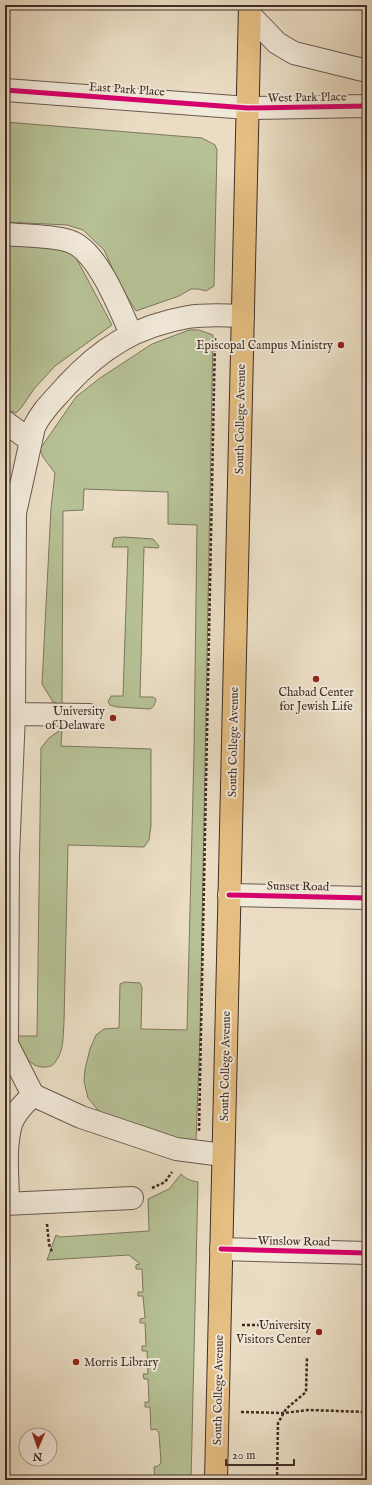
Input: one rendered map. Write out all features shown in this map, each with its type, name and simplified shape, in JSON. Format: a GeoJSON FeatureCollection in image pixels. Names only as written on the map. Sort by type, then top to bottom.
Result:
{"type":"FeatureCollection","features":[{"type":"Feature","properties":{"kind":"main road","name":"South College Avenue"},"geometry":{"type":"LineString","coordinates":[[216,1480],[250,10]]}},
{"type":"Feature","properties":{"kind":"street"},"geometry":{"type":"LineString","coordinates":[[250,10],[276,43],[294,53],[367,71]]}},
{"type":"Feature","properties":{"kind":"street","name":"East Park Place"},"geometry":{"type":"LineString","coordinates":[[5,90],[248,108]]}},
{"type":"Feature","properties":{"kind":"street","name":"West Park Place"},"geometry":{"type":"LineString","coordinates":[[248,108],[367,106]]}},
{"type":"Feature","properties":{"kind":"street"},"geometry":{"type":"LineString","coordinates":[[5,234],[71,241],[88,254],[98,267],[111,291],[131,334]]}},
{"type":"Feature","properties":{"kind":"street"},"geometry":{"type":"LineString","coordinates":[[223,1155],[176,1149],[81,1117],[33,1094],[7,1044],[8,856],[14,714],[15,513],[34,427],[40,415],[84,367],[110,347],[131,334],[144,329],[188,317],[216,315],[243,316]]}},
{"type":"Feature","properties":{"kind":"street"},"geometry":{"type":"LineString","coordinates":[[5,422],[31,441]]}},
{"type":"Feature","properties":{"kind":"street"},"geometry":{"type":"LineString","coordinates":[[14,714],[89,715]]}},
{"type":"Feature","properties":{"kind":"street","name":"Sunset Road"},"geometry":{"type":"LineString","coordinates":[[229,895],[367,898]]}},
{"type":"Feature","properties":{"kind":"street"},"geometry":{"type":"LineString","coordinates":[[33,1094],[21,1106],[11,1123],[7,1148],[7,1204],[132,1198]]}},
{"type":"Feature","properties":{"kind":"street","name":"Winslow Road"},"geometry":{"type":"LineString","coordinates":[[221,1249],[367,1253]]}},
{"type":"Feature","properties":{"kind":"path"},"geometry":{"type":"LineString","coordinates":[[197,1152],[199,1130],[204,932],[216,315]]}},
{"type":"Feature","properties":{"kind":"path"},"geometry":{"type":"LineString","coordinates":[[132,1198],[165,1182],[175,1170]]}},
{"type":"Feature","properties":{"kind":"path"},"geometry":{"type":"LineString","coordinates":[[44,1203],[48,1244],[52,1252]]}},
{"type":"Feature","properties":{"kind":"path"},"geometry":{"type":"LineString","coordinates":[[242,1325],[266,1326]]}},
{"type":"Feature","properties":{"kind":"path"},"geometry":{"type":"LineString","coordinates":[[277,1480],[278,1423],[286,1409],[306,1392],[308,1357]]}},
{"type":"Feature","properties":{"kind":"path"},"geometry":{"type":"LineString","coordinates":[[241,1412],[284,1413],[308,1410],[367,1412]]}},
{"type":"Feature","properties":{"kind":"green space"},"geometry":{"type":"Polygon","coordinates":[[[5,122],[202,138],[215,145],[217,150],[214,286],[206,291],[191,289],[179,296],[136,311],[120,285],[104,250],[83,230],[67,225],[5,222],[5,122]]]}},
{"type":"Feature","properties":{"kind":"green space"},"geometry":{"type":"Polygon","coordinates":[[[5,240],[62,247],[75,256],[112,325],[55,366],[34,389],[16,413],[5,409],[5,240]]]}},
{"type":"Feature","properties":{"kind":"green space"},"geometry":{"type":"Polygon","coordinates":[[[189,330],[199,330],[213,335],[200,1034],[196,1141],[191,1143],[102,1115],[88,1098],[84,1081],[85,1069],[90,1049],[96,1035],[104,1029],[119,1028],[120,984],[125,982],[140,983],[142,988],[141,1029],[187,1030],[194,752],[197,525],[168,524],[168,492],[84,489],[83,510],[63,511],[62,705],[53,702],[42,684],[51,508],[55,473],[43,457],[40,449],[76,397],[100,378],[152,344],[189,330]]]}},
{"type":"Feature","properties":{"kind":"green space"},"geometry":{"type":"Polygon","coordinates":[[[124,537],[153,539],[159,546],[158,548],[144,547],[140,697],[153,697],[156,699],[154,705],[150,709],[117,707],[110,705],[108,702],[111,696],[123,696],[128,547],[112,547],[114,538],[124,537]]]}},
{"type":"Feature","properties":{"kind":"green space"},"geometry":{"type":"Polygon","coordinates":[[[62,729],[61,746],[151,749],[151,825],[149,840],[144,847],[68,845],[63,1043],[59,1057],[54,1064],[49,1067],[40,1067],[30,1062],[26,1058],[16,1036],[37,1036],[41,748],[49,738],[62,729]]]}},
{"type":"Feature","properties":{"kind":"green space"},"geometry":{"type":"Polygon","coordinates":[[[181,1174],[189,1180],[198,1182],[191,1480],[155,1480],[154,1467],[161,1463],[159,1433],[156,1429],[151,1430],[150,1407],[145,1407],[145,1402],[149,1402],[148,1379],[144,1379],[143,1374],[148,1374],[147,1351],[142,1351],[142,1346],[146,1346],[145,1323],[140,1323],[140,1319],[145,1318],[143,1296],[138,1296],[138,1292],[143,1292],[142,1269],[136,1269],[136,1265],[140,1264],[129,1255],[47,1260],[56,1235],[60,1237],[149,1231],[148,1199],[169,1189],[181,1174]]]}},
{"type":"Feature","properties":{"kind":"green space"},"geometry":{"type":"Polygon","coordinates":[[[5,1219],[7,1223],[10,1261],[7,1262],[9,1291],[5,1291],[5,1219]]]}},
{"type":"Feature","properties":{"kind":"cycle path"},"geometry":{"type":"LineString","coordinates":[[5,90],[248,108],[367,106]]}},
{"type":"Feature","properties":{"kind":"cycle path"},"geometry":{"type":"LineString","coordinates":[[229,895],[367,898]]}},
{"type":"Feature","properties":{"kind":"cycle path"},"geometry":{"type":"LineString","coordinates":[[221,1249],[367,1253]]}},
{"type":"Feature","properties":{"kind":"place","name":"Episcopal Campus Ministry"},"geometry":{"type":"Point","coordinates":[341,345]}},
{"type":"Feature","properties":{"kind":"place","name":"Chabad Center for Jewish Life"},"geometry":{"type":"Point","coordinates":[316,679]}},
{"type":"Feature","properties":{"kind":"place","name":"University of Delaware"},"geometry":{"type":"Point","coordinates":[113,718]}},
{"type":"Feature","properties":{"kind":"place","name":"University Visitors Center"},"geometry":{"type":"Point","coordinates":[319,1332]}},
{"type":"Feature","properties":{"kind":"place","name":"Morris Library"},"geometry":{"type":"Point","coordinates":[76,1362]}}]}
